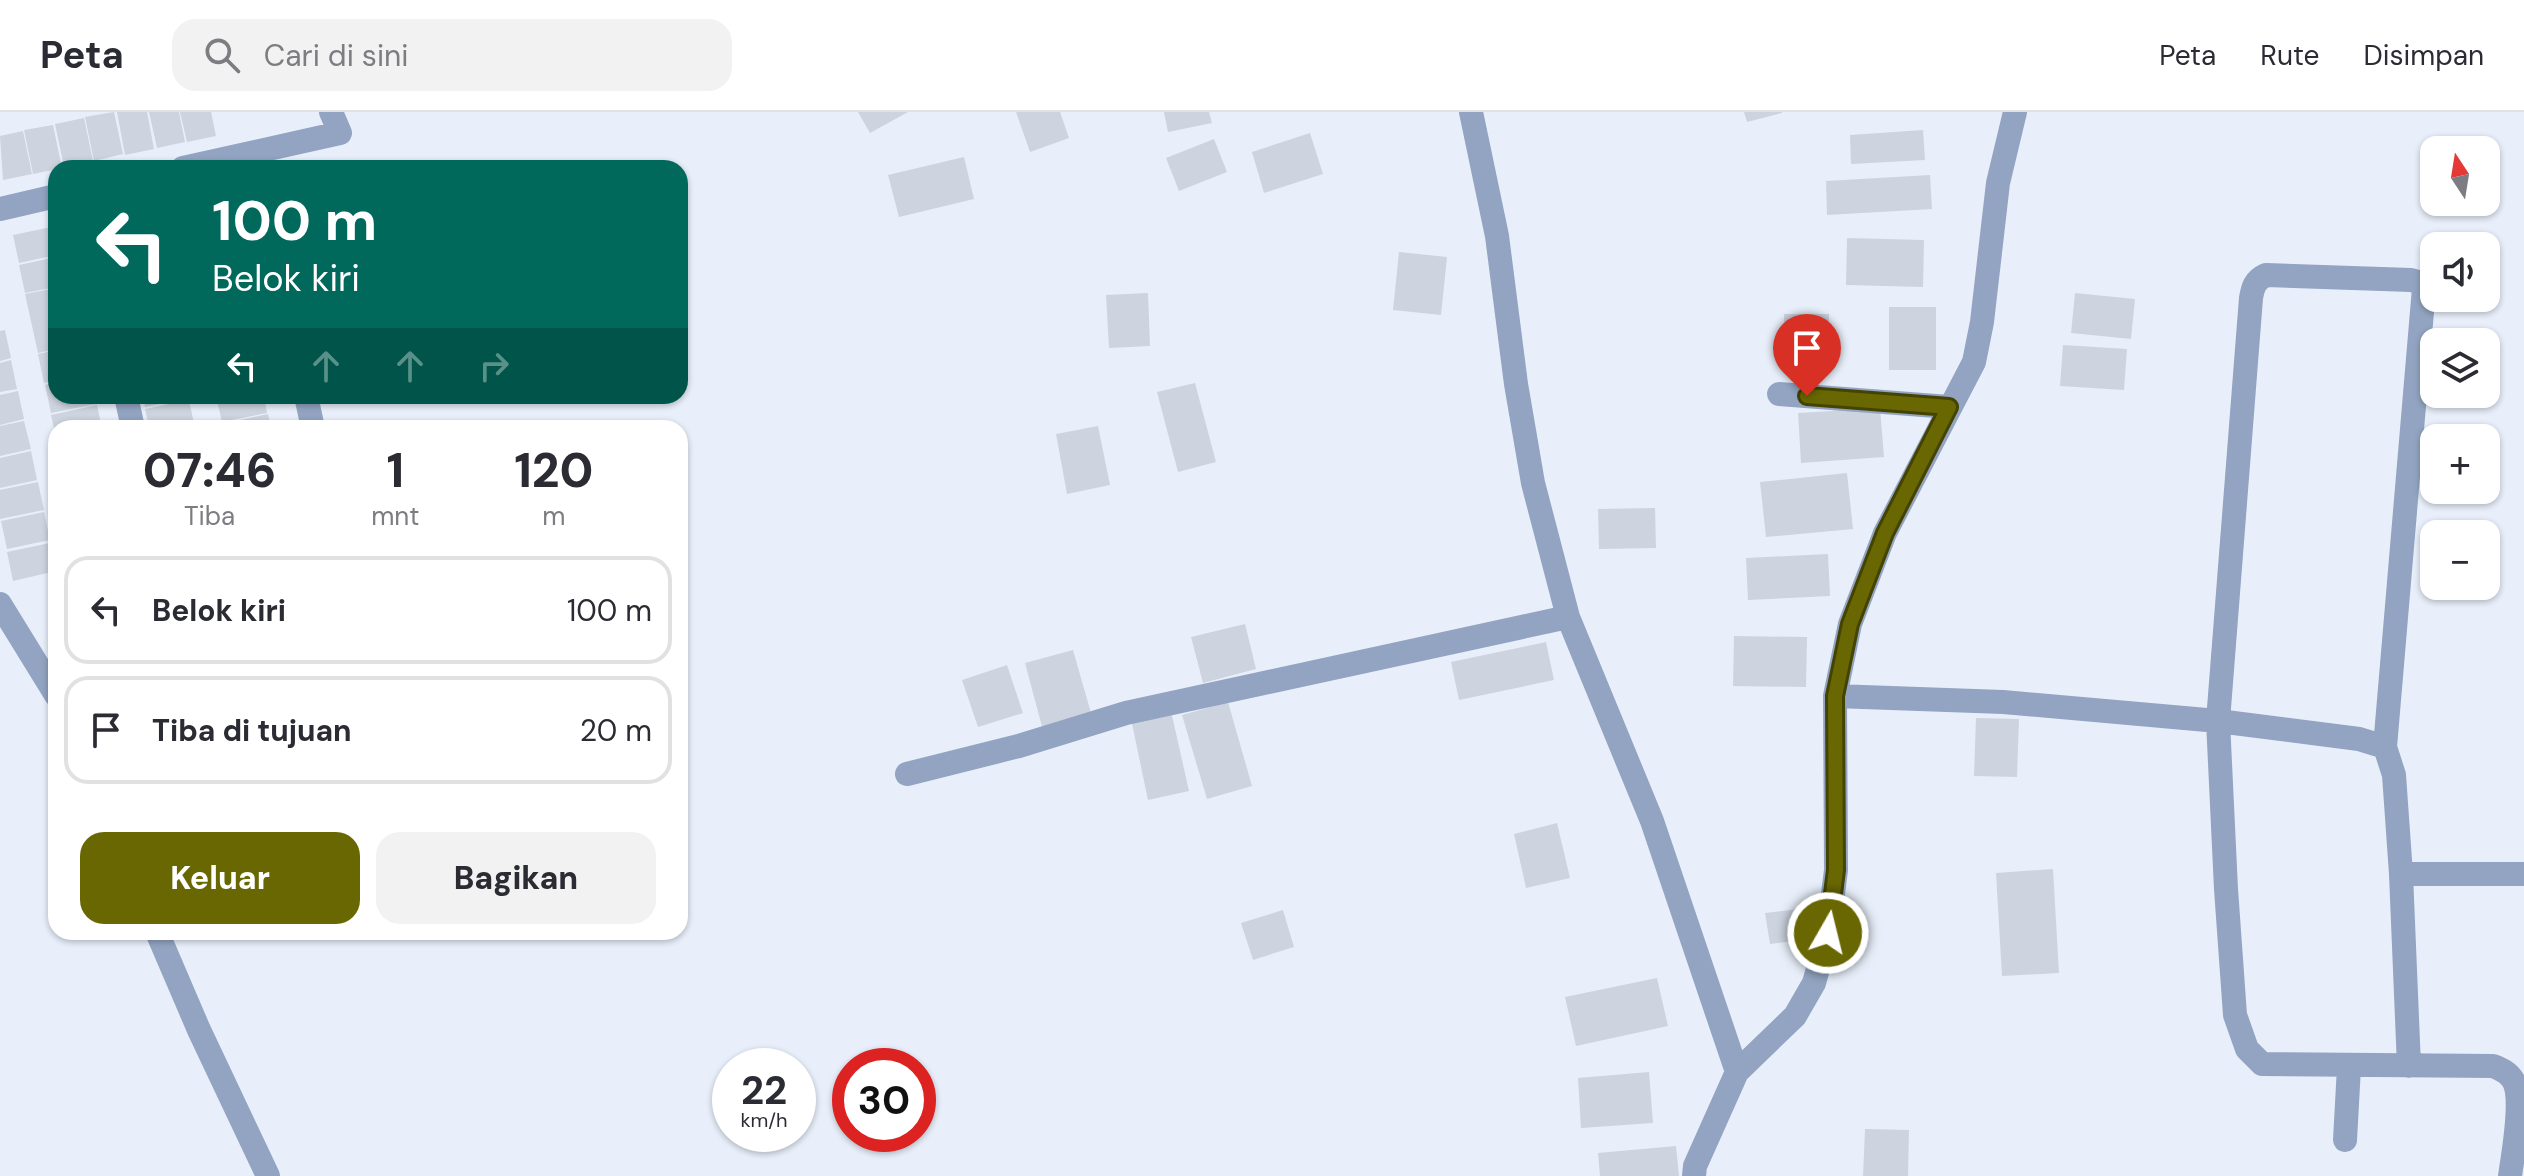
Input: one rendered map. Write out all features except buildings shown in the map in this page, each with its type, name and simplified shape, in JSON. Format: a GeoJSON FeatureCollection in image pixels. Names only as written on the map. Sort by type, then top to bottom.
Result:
{"type":"FeatureCollection","features":[{"type":"Feature","properties":{"kind":"street"},"geometry":{"type":"LineString","coordinates":[[252,160],[340,133],[331,112]]}},
{"type":"Feature","properties":{"kind":"street"},"geometry":{"type":"LineString","coordinates":[[1471,112],[1497,236],[1516,384],[1533,483],[1568,617],[1652,821],[1737,1072]]}},
{"type":"Feature","properties":{"kind":"street"},"geometry":{"type":"LineString","coordinates":[[1694,1176],[1695,1166],[1737,1072],[1795,1016],[1814,983],[1828,933],[1836,870],[1835,696],[1850,624],[1868,571],[1974,362],[1982,322],[1998,183],[2015,112]]}},
{"type":"Feature","properties":{"kind":"street"},"geometry":{"type":"LineString","coordinates":[[0,209],[48,198]]}},
{"type":"Feature","properties":{"kind":"street"},"geometry":{"type":"LineString","coordinates":[[2409,1066],[2394,775],[2385,747],[2424,292],[2422,285],[2411,280],[2266,275],[2259,278],[2253,287],[2218,721],[2235,1015],[2247,1049],[2262,1064],[2349,1067],[2493,1066],[2505,1071],[2515,1083],[2519,1098],[2510,1176]]}},
{"type":"Feature","properties":{"kind":"street"},"geometry":{"type":"LineString","coordinates":[[1779,394],[1949,407]]}},
{"type":"Feature","properties":{"kind":"street"},"geometry":{"type":"LineString","coordinates":[[0,604],[48,682]]}},
{"type":"Feature","properties":{"kind":"street"},"geometry":{"type":"LineString","coordinates":[[907,774],[1019,746],[1126,713],[1568,617]]}},
{"type":"Feature","properties":{"kind":"street"},"geometry":{"type":"LineString","coordinates":[[1835,696],[2003,702],[2218,721],[2359,739],[2385,747]]}},
{"type":"Feature","properties":{"kind":"street"},"geometry":{"type":"LineString","coordinates":[[2401,874],[2524,874]]}},
{"type":"Feature","properties":{"kind":"street"},"geometry":{"type":"LineString","coordinates":[[160,940],[268,1176]]}},
{"type":"Feature","properties":{"kind":"street"},"geometry":{"type":"LineString","coordinates":[[2345,1140],[2349,1067]]}},
{"type":"Feature","properties":{"kind":"route"},"geometry":{"type":"LineString","coordinates":[[1807,396],[1949,407],[1885,533],[1850,624],[1835,696],[1836,870],[1828,933]]}}]}
